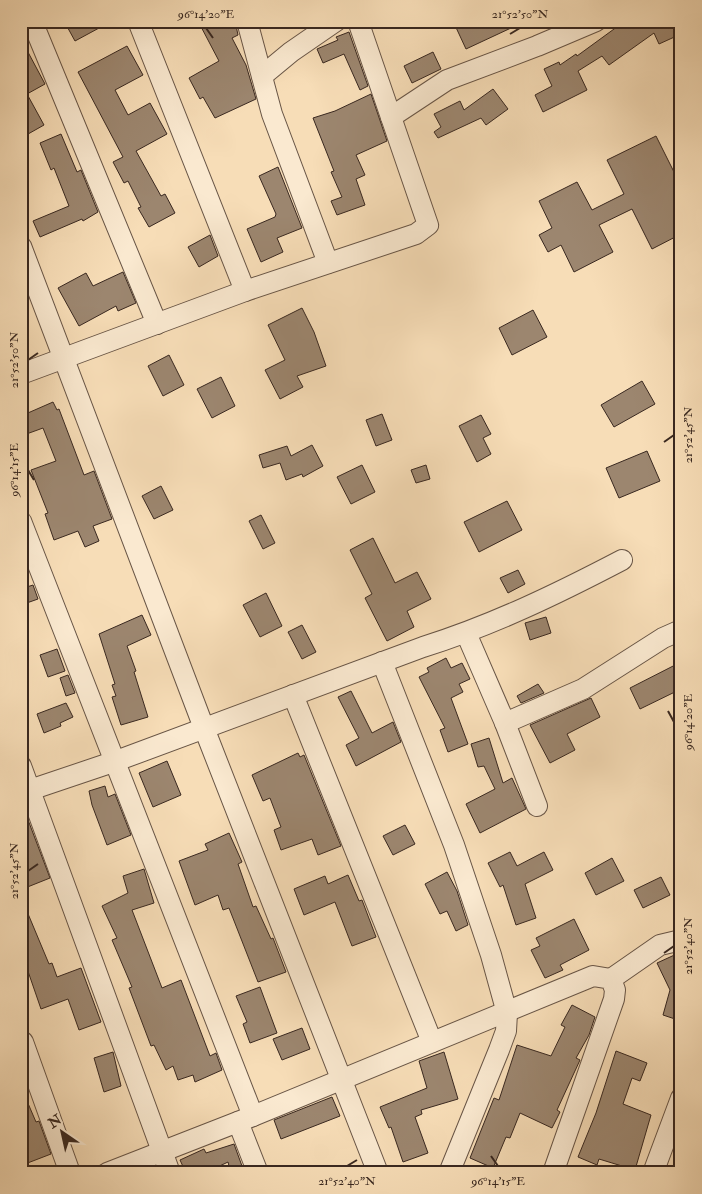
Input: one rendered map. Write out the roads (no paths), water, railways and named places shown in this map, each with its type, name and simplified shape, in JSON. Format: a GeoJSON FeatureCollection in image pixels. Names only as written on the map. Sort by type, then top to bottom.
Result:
{"type":"FeatureCollection","features":[{"type":"Feature","properties":{"kind":"street"},"geometry":{"type":"LineString","coordinates":[[32,21],[157,324]]}},
{"type":"Feature","properties":{"kind":"street"},"geometry":{"type":"LineString","coordinates":[[138,21],[245,291]]}},
{"type":"Feature","properties":{"kind":"street"},"geometry":{"type":"LineString","coordinates":[[247,21],[272,114],[328,264]]}},
{"type":"Feature","properties":{"kind":"street"},"geometry":{"type":"LineString","coordinates":[[262,76],[291,52],[336,21]]}},
{"type":"Feature","properties":{"kind":"street"},"geometry":{"type":"LineString","coordinates":[[21,374],[64,356],[245,291],[416,234],[428,224],[358,21]]}},
{"type":"Feature","properties":{"kind":"street"},"geometry":{"type":"LineString","coordinates":[[391,117],[447,80],[596,21]]}},
{"type":"Feature","properties":{"kind":"street"},"geometry":{"type":"LineString","coordinates":[[21,246],[204,728],[378,1173]]}},
{"type":"Feature","properties":{"kind":"street"},"geometry":{"type":"LineString","coordinates":[[21,521],[116,761],[246,1119],[258,1173]]}},
{"type":"Feature","properties":{"kind":"street"},"geometry":{"type":"LineString","coordinates":[[26,792],[466,633],[553,596],[622,560]]}},
{"type":"Feature","properties":{"kind":"street"},"geometry":{"type":"LineString","coordinates":[[505,723],[583,689],[663,638],[681,630]]}},
{"type":"Feature","properties":{"kind":"street"},"geometry":{"type":"LineString","coordinates":[[466,633],[505,723],[537,806]]}},
{"type":"Feature","properties":{"kind":"street"},"geometry":{"type":"LineString","coordinates":[[382,662],[454,845],[491,955],[507,1013],[506,1031],[449,1173]]}},
{"type":"Feature","properties":{"kind":"street"},"geometry":{"type":"LineString","coordinates":[[293,695],[432,1042]]}},
{"type":"Feature","properties":{"kind":"street"},"geometry":{"type":"LineString","coordinates":[[21,766],[26,792],[170,1173]]}},
{"type":"Feature","properties":{"kind":"street"},"geometry":{"type":"LineString","coordinates":[[106,1173],[246,1119],[593,976],[611,979],[660,944],[681,940]]}},
{"type":"Feature","properties":{"kind":"street"},"geometry":{"type":"LineString","coordinates":[[553,1173],[614,999],[615,990],[611,979]]}},
{"type":"Feature","properties":{"kind":"street"},"geometry":{"type":"LineString","coordinates":[[23,1042],[70,1173]]}},
{"type":"Feature","properties":{"kind":"street"},"geometry":{"type":"LineString","coordinates":[[652,1173],[681,1098]]}}]}
